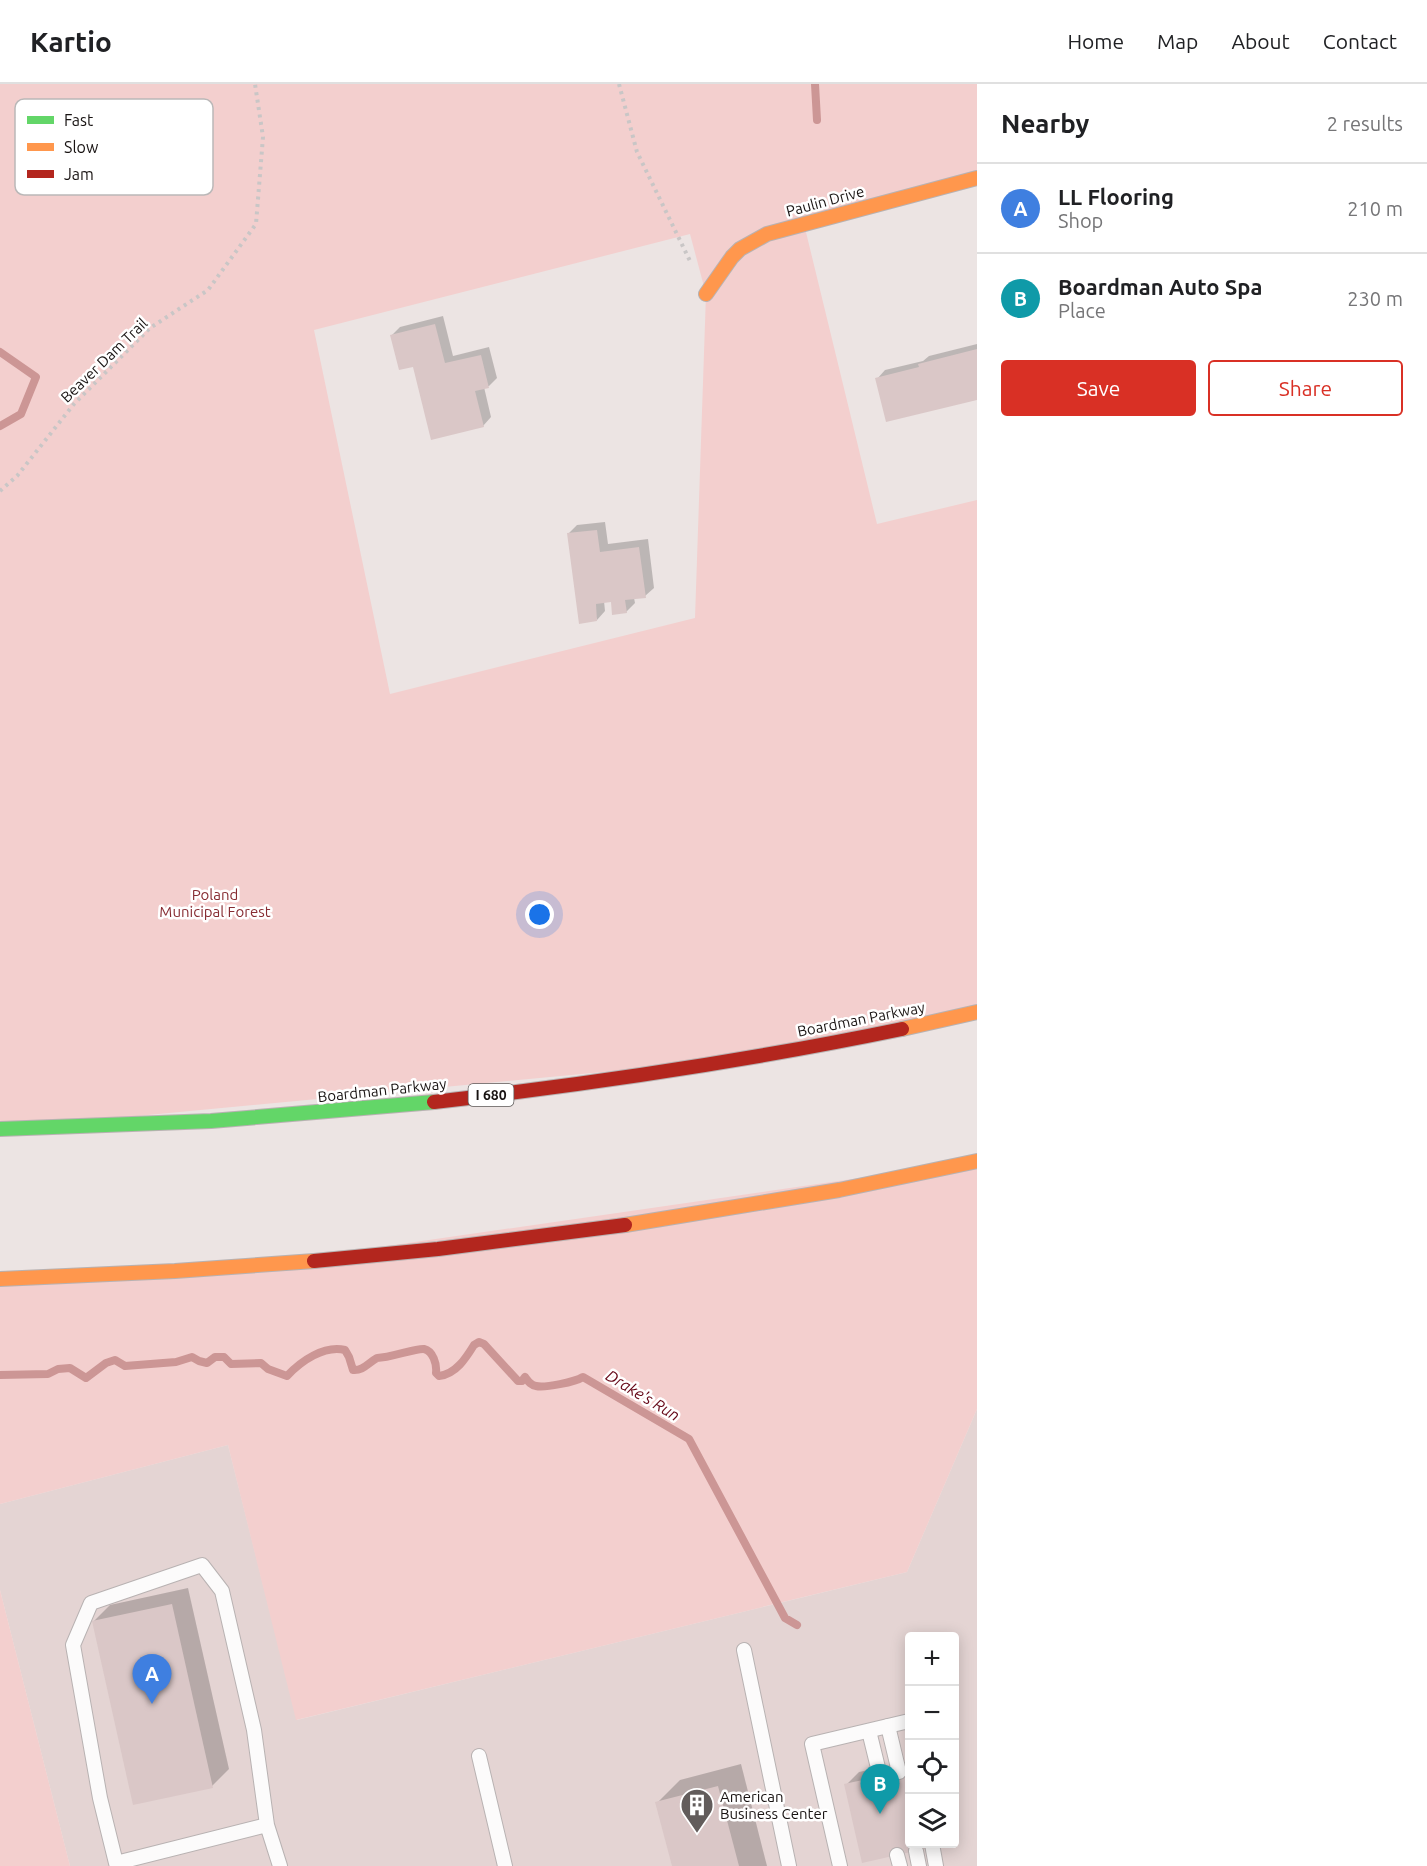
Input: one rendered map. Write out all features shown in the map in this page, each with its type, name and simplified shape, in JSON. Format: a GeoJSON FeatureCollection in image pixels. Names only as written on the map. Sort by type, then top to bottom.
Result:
{"type":"FeatureCollection","features":[{"type":"Feature","properties":{"kind":"main road","name":"Paulin Drive"},"geometry":{"type":"LineString","coordinates":[[706,294],[740,249],[767,234],[977,178]]}},
{"type":"Feature","properties":{"kind":"main road","name":"Boardman Parkway"},"geometry":{"type":"LineString","coordinates":[[0,1129],[97,1127],[273,1117],[474,1098],[639,1076],[750,1058],[977,1012]]}},
{"type":"Feature","properties":{"kind":"main road"},"geometry":{"type":"LineString","coordinates":[[0,1279],[242,1267],[483,1245],[606,1229],[820,1194],[977,1161]]}},
{"type":"Feature","properties":{"kind":"lane"},"geometry":{"type":"LineString","coordinates":[[267,1825],[116,1863],[100,1798],[73,1644],[91,1603],[202,1565],[222,1591],[254,1730],[267,1825],[280,1866]]}},
{"type":"Feature","properties":{"kind":"lane"},"geometry":{"type":"LineString","coordinates":[[744,1650],[789,1866]]}},
{"type":"Feature","properties":{"kind":"lane"},"geometry":{"type":"LineString","coordinates":[[840,1866],[812,1744],[905,1722]]}},
{"type":"Feature","properties":{"kind":"lane"},"geometry":{"type":"LineString","coordinates":[[888,1726],[899,1772]]}},
{"type":"Feature","properties":{"kind":"lane"},"geometry":{"type":"LineString","coordinates":[[869,1731],[880,1776]]}},
{"type":"Feature","properties":{"kind":"lane"},"geometry":{"type":"LineString","coordinates":[[479,1756],[505,1866]]}},
{"type":"Feature","properties":{"kind":"lane"},"geometry":{"type":"LineString","coordinates":[[933,1848],[936,1866]]}},
{"type":"Feature","properties":{"kind":"lane"},"geometry":{"type":"LineString","coordinates":[[916,1851],[919,1866]]}},
{"type":"Feature","properties":{"kind":"path","name":"Beaver Dam Trail"},"geometry":{"type":"LineString","coordinates":[[0,491],[17,476],[74,404],[150,328],[208,290],[256,224],[263,137],[255,84]]}},
{"type":"Feature","properties":{"kind":"path"},"geometry":{"type":"LineString","coordinates":[[619,84],[637,152],[706,294]]}},
{"type":"Feature","properties":{"kind":"shaded area"},"geometry":{"type":"Polygon","coordinates":[[[977,1409],[977,1866],[70,1866],[0,1590],[0,1504],[228,1445],[297,1720],[907,1572],[977,1409]]]}},
{"type":"Feature","properties":{"kind":"green space","name":"Poland Municipal Forest"},"geometry":{"type":"Polygon","coordinates":[[[0,84],[977,84],[977,178],[804,224],[877,524],[977,500],[977,1012],[750,1058],[0,1129],[0,84]],[[690,234],[314,330],[390,694],[695,618],[706,294],[690,234]]]}},
{"type":"Feature","properties":{"kind":"green space"},"geometry":{"type":"Polygon","coordinates":[[[977,1161],[977,1409],[907,1572],[296,1720],[228,1445],[0,1504],[0,1279],[242,1267],[977,1161]]]}},
{"type":"Feature","properties":{"kind":"green space"},"geometry":{"type":"Polygon","coordinates":[[[0,1590],[70,1866],[0,1866],[0,1590]]]}},
{"type":"Feature","properties":{"kind":"building"},"geometry":{"type":"Polygon","coordinates":[[[435,324],[445,363],[481,355],[489,388],[475,391],[484,427],[431,440],[413,367],[399,370],[390,335],[435,324]]]}},
{"type":"Feature","properties":{"kind":"building"},"geometry":{"type":"Polygon","coordinates":[[[977,349],[977,400],[886,422],[875,378],[977,349]]]}},
{"type":"Feature","properties":{"kind":"building"},"geometry":{"type":"Polygon","coordinates":[[[597,530],[600,552],[639,547],[646,598],[625,600],[627,613],[612,615],[611,602],[596,604],[597,621],[579,624],[567,533],[597,530]]]}},
{"type":"Feature","properties":{"kind":"building"},"geometry":{"type":"Polygon","coordinates":[[[172,1604],[213,1788],[133,1805],[92,1621],[172,1604]]]}},
{"type":"Feature","properties":{"kind":"building"},"geometry":{"type":"Polygon","coordinates":[[[905,1771],[905,1848],[928,1848],[862,1863],[844,1784],[905,1771]]]}},
{"type":"Feature","properties":{"kind":"building","name":"American Business Center"},"geometry":{"type":"Polygon","coordinates":[[[718,1786],[739,1866],[672,1866],[655,1802],[718,1786]]]}},
{"type":"Feature","properties":{"kind":"waterway"},"geometry":{"type":"LineString","coordinates":[[815,84],[817,120]]}},
{"type":"Feature","properties":{"kind":"waterway","name":"Drake's Run"},"geometry":{"type":"LineString","coordinates":[[0,352],[36,377],[21,414],[0,426]]}},
{"type":"Feature","properties":{"kind":"waterway","name":"Drake's Run"},"geometry":{"type":"LineString","coordinates":[[0,1375],[48,1374],[58,1369],[70,1368],[86,1378],[106,1363],[115,1360],[125,1366],[176,1362],[192,1357],[207,1363],[215,1357],[224,1357],[231,1364],[261,1363],[268,1369],[287,1376],[306,1360],[329,1350],[345,1350],[353,1370],[357,1370],[377,1358],[424,1349],[432,1355],[436,1373],[439,1376],[455,1369],[479,1342],[484,1344],[518,1381],[522,1381],[525,1377],[532,1385],[546,1386],[567,1383],[583,1377],[689,1439],[785,1618],[797,1625]]}},
{"type":"Feature","properties":{"kind":"traffic: fast"},"geometry":{"type":"LineString","coordinates":[[0,1129],[211,1121],[434,1102]]}},
{"type":"Feature","properties":{"kind":"traffic: slow"},"geometry":{"type":"LineString","coordinates":[[706,294],[740,249],[767,234],[977,178]]}},
{"type":"Feature","properties":{"kind":"traffic: slow"},"geometry":{"type":"LineString","coordinates":[[902,1029],[977,1012]]}},
{"type":"Feature","properties":{"kind":"traffic: slow"},"geometry":{"type":"LineString","coordinates":[[625,1225],[839,1190],[977,1161]]}},
{"type":"Feature","properties":{"kind":"traffic: slow"},"geometry":{"type":"LineString","coordinates":[[0,1279],[175,1271],[314,1261]]}},
{"type":"Feature","properties":{"kind":"traffic: jam"},"geometry":{"type":"LineString","coordinates":[[434,1102],[669,1071],[902,1029]]}},
{"type":"Feature","properties":{"kind":"traffic: jam"},"geometry":{"type":"LineString","coordinates":[[314,1261],[438,1249],[625,1225]]}},
{"type":"Feature","properties":{"kind":"place","name":"LL Flooring"},"geometry":{"type":"Point","coordinates":[152,1704]}},
{"type":"Feature","properties":{"kind":"place","name":"Boardman Auto Spa"},"geometry":{"type":"Point","coordinates":[880,1814]}},
{"type":"Feature","properties":{"kind":"place","name":"American Business Center"},"geometry":{"type":"Point","coordinates":[697,1834]}}]}
